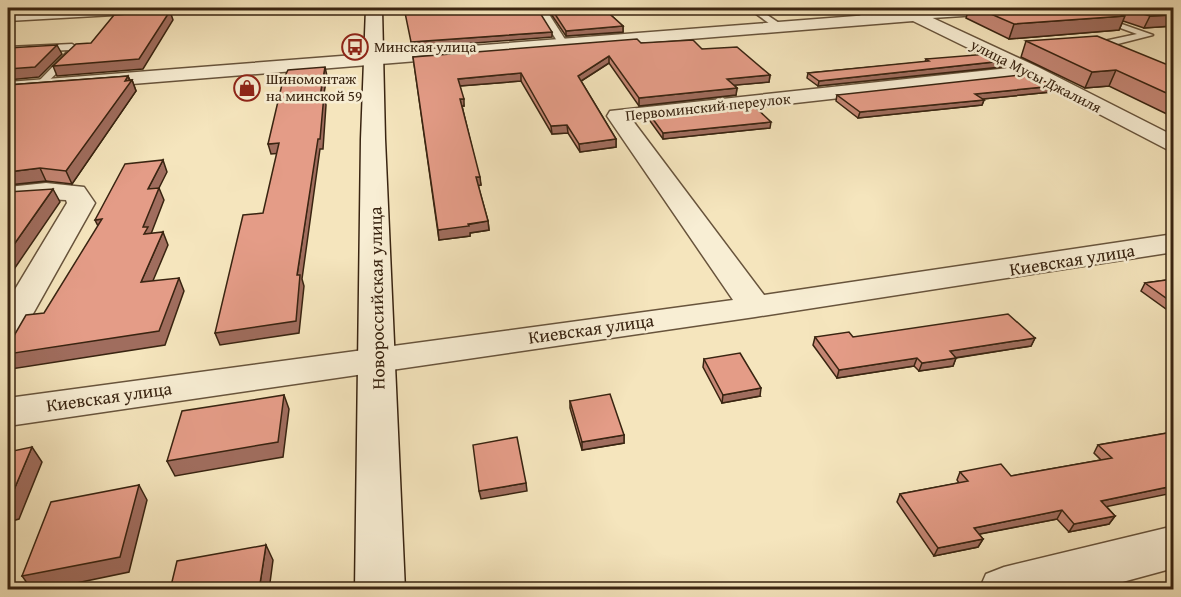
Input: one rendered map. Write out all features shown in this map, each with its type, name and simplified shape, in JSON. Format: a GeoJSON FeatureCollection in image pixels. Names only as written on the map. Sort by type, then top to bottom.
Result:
{"type":"FeatureCollection","features":[{"type":"Feature","properties":{"kind":"street"},"geometry":{"type":"LineString","coordinates":[[8,16],[149,8]]}},
{"type":"Feature","properties":{"kind":"street","name":"Новороссийская улица"},"geometry":{"type":"LineString","coordinates":[[374,8],[380,590]]}},
{"type":"Feature","properties":{"kind":"street"},"geometry":{"type":"LineString","coordinates":[[8,105],[25,86],[873,20],[907,12]]}},
{"type":"Feature","properties":{"kind":"street","name":"улица Мусы Джалиля"},"geometry":{"type":"LineString","coordinates":[[907,12],[1031,71],[1173,146]]}},
{"type":"Feature","properties":{"kind":"street","name":"Первоминский переулок"},"geometry":{"type":"LineString","coordinates":[[755,307],[618,117],[1031,71]]}},
{"type":"Feature","properties":{"kind":"street"},"geometry":{"type":"LineString","coordinates":[[8,195],[46,191],[75,193],[81,202],[8,328]]}},
{"type":"Feature","properties":{"kind":"street","name":"Киевская улица"},"geometry":{"type":"LineString","coordinates":[[8,412],[378,358],[755,307],[1173,243]]}},
{"type":"Feature","properties":{"kind":"street"},"geometry":{"type":"LineString","coordinates":[[1004,590],[1173,547]]}},
{"type":"Feature","properties":{"kind":"lane"},"geometry":{"type":"LineString","coordinates":[[541,8],[563,44]]}},
{"type":"Feature","properties":{"kind":"lane"},"geometry":{"type":"LineString","coordinates":[[753,8],[780,27]]}},
{"type":"Feature","properties":{"kind":"lane"},"geometry":{"type":"LineString","coordinates":[[851,8],[873,20]]}},
{"type":"Feature","properties":{"kind":"lane"},"geometry":{"type":"LineString","coordinates":[[1056,8],[1068,8],[1148,35],[1093,46],[1113,54]]}},
{"type":"Feature","properties":{"kind":"lane"},"geometry":{"type":"LineString","coordinates":[[907,12],[997,11]]}},
{"type":"Feature","properties":{"kind":"lane"},"geometry":{"type":"LineString","coordinates":[[8,50],[72,47],[74,51],[25,86]]}},
{"type":"Feature","properties":{"kind":"building"},"geometry":{"type":"Polygon","coordinates":[[[404,8],[537,8],[552,32],[411,42],[404,8]]]}},
{"type":"Feature","properties":{"kind":"building"},"geometry":{"type":"Polygon","coordinates":[[[551,8],[603,8],[623,26],[566,31],[551,8]]]}},
{"type":"Feature","properties":{"kind":"building"},"geometry":{"type":"Polygon","coordinates":[[[977,8],[1099,8],[1125,16],[1014,24],[977,8]]]}},
{"type":"Feature","properties":{"kind":"building"},"geometry":{"type":"Polygon","coordinates":[[[1122,8],[1173,8],[1173,15],[1150,16],[1122,8]]]}},
{"type":"Feature","properties":{"kind":"building"},"geometry":{"type":"Polygon","coordinates":[[[170,11],[139,59],[53,66],[76,44],[91,43],[114,15],[170,11]]]}},
{"type":"Feature","properties":{"kind":"building"},"geometry":{"type":"Polygon","coordinates":[[[1097,36],[1173,67],[1173,96],[1116,70],[1092,72],[1026,41],[1097,36]]]}},
{"type":"Feature","properties":{"kind":"building"},"geometry":{"type":"Polygon","coordinates":[[[637,39],[641,43],[693,40],[702,49],[737,47],[770,75],[727,79],[737,88],[639,98],[609,56],[578,76],[616,139],[579,144],[567,125],[551,126],[521,73],[458,79],[464,99],[460,99],[480,177],[476,177],[488,221],[438,230],[413,57],[637,39]]]}},
{"type":"Feature","properties":{"kind":"building"},"geometry":{"type":"Polygon","coordinates":[[[57,45],[35,67],[8,69],[8,48],[57,45]]]}},
{"type":"Feature","properties":{"kind":"building"},"geometry":{"type":"Polygon","coordinates":[[[988,54],[1003,61],[819,81],[808,73],[929,61],[926,59],[988,54]]]}},
{"type":"Feature","properties":{"kind":"building"},"geometry":{"type":"Polygon","coordinates":[[[325,67],[320,96],[324,95],[320,139],[318,139],[297,275],[300,275],[296,321],[215,333],[243,215],[263,213],[279,143],[268,144],[283,80],[288,70],[325,67]]]}},
{"type":"Feature","properties":{"kind":"building"},"geometry":{"type":"Polygon","coordinates":[[[1030,74],[1054,86],[975,94],[984,100],[860,112],[837,95],[1030,74]]]}},
{"type":"Feature","properties":{"kind":"building"},"geometry":{"type":"Polygon","coordinates":[[[128,76],[125,81],[132,80],[66,171],[40,168],[8,172],[8,85],[128,76]]]}},
{"type":"Feature","properties":{"kind":"building"},"geometry":{"type":"Polygon","coordinates":[[[752,104],[771,122],[663,133],[650,115],[752,104]]]}},
{"type":"Feature","properties":{"kind":"building"},"geometry":{"type":"Polygon","coordinates":[[[163,160],[148,189],[159,188],[143,227],[148,227],[144,234],[163,232],[141,282],[179,278],[159,331],[8,354],[8,346],[26,315],[44,313],[102,219],[95,220],[125,164],[163,160]]]}},
{"type":"Feature","properties":{"kind":"building"},"geometry":{"type":"Polygon","coordinates":[[[53,189],[8,253],[8,192],[53,189]]]}},
{"type":"Feature","properties":{"kind":"building"},"geometry":{"type":"Polygon","coordinates":[[[1173,279],[1173,303],[1145,283],[1173,279]]]}},
{"type":"Feature","properties":{"kind":"building"},"geometry":{"type":"Polygon","coordinates":[[[1008,314],[1035,338],[950,351],[956,358],[922,363],[917,358],[839,370],[815,337],[849,332],[853,337],[1008,314]]]}},
{"type":"Feature","properties":{"kind":"building"},"geometry":{"type":"Polygon","coordinates":[[[740,353],[761,388],[723,395],[704,359],[740,353]]]}},
{"type":"Feature","properties":{"kind":"building"},"geometry":{"type":"Polygon","coordinates":[[[610,394],[624,435],[582,442],[570,401],[610,394]]]}},
{"type":"Feature","properties":{"kind":"building"},"geometry":{"type":"Polygon","coordinates":[[[284,395],[278,442],[167,461],[182,411],[284,395]]]}},
{"type":"Feature","properties":{"kind":"building"},"geometry":{"type":"Polygon","coordinates":[[[1173,432],[1173,486],[1101,501],[1115,516],[1074,524],[1062,510],[974,528],[983,539],[938,548],[900,494],[968,481],[960,472],[1001,464],[1011,476],[1112,458],[1098,445],[1173,432]]]}},
{"type":"Feature","properties":{"kind":"building"},"geometry":{"type":"Polygon","coordinates":[[[517,437],[526,483],[479,491],[473,445],[517,437]]]}},
{"type":"Feature","properties":{"kind":"building"},"geometry":{"type":"Polygon","coordinates":[[[32,447],[8,504],[8,452],[32,447]]]}},
{"type":"Feature","properties":{"kind":"building"},"geometry":{"type":"Polygon","coordinates":[[[139,485],[120,557],[22,576],[51,502],[139,485]]]}},
{"type":"Feature","properties":{"kind":"building"},"geometry":{"type":"Polygon","coordinates":[[[266,545],[259,590],[170,590],[177,561],[266,545]]]}},
{"type":"Feature","properties":{"kind":"place","name":"Минская улица"},"geometry":{"type":"Point","coordinates":[355,47]}},
{"type":"Feature","properties":{"kind":"place","name":"Шиномонтаж на минской 59"},"geometry":{"type":"Point","coordinates":[247,88]}}]}
